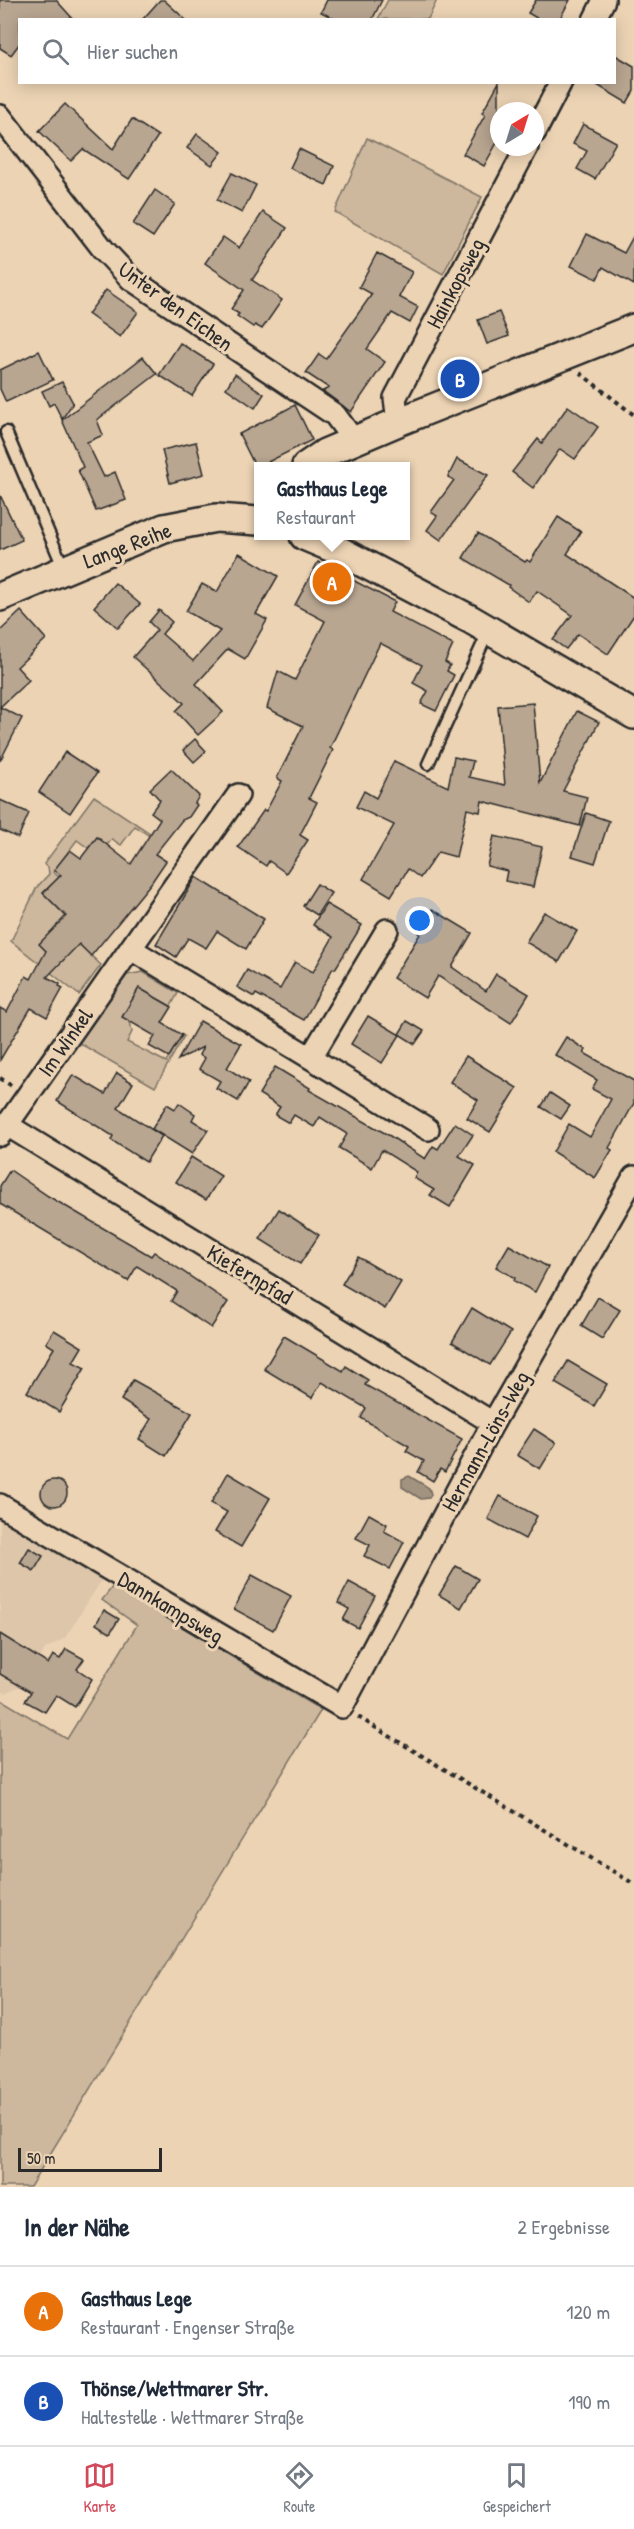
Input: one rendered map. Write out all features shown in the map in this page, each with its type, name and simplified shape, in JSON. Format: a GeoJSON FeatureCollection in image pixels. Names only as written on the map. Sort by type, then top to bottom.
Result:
{"type":"FeatureCollection","features":[{"type":"Feature","properties":{"kind":"street"},"geometry":{"type":"LineString","coordinates":[[595,18],[604,0]]}},
{"type":"Feature","properties":{"kind":"street"},"geometry":{"type":"LineString","coordinates":[[544,115],[560,84]]}},
{"type":"Feature","properties":{"kind":"street","name":"Unter den Eichen"},"geometry":{"type":"LineString","coordinates":[[0,116],[103,249],[131,279],[335,415],[354,441]]}},
{"type":"Feature","properties":{"kind":"street","name":"Hainkopsweg"},"geometry":{"type":"LineString","coordinates":[[398,422],[395,398],[522,156]]}},
{"type":"Feature","properties":{"kind":"street"},"geometry":{"type":"LineString","coordinates":[[312,462],[325,453],[398,422],[634,328]]}},
{"type":"Feature","properties":{"kind":"street","name":"Lange Reihe"},"geometry":{"type":"LineString","coordinates":[[0,597],[164,528],[216,518],[254,521]]}},
{"type":"Feature","properties":{"kind":"street"},"geometry":{"type":"LineString","coordinates":[[314,540],[342,552],[489,630],[634,715]]}},
{"type":"Feature","properties":{"kind":"street","name":"Im Winkel"},"geometry":{"type":"LineString","coordinates":[[4,1130],[238,795]]}},
{"type":"Feature","properties":{"kind":"street"},"geometry":{"type":"LineString","coordinates":[[311,1057],[387,930]]}},
{"type":"Feature","properties":{"kind":"street"},"geometry":{"type":"LineString","coordinates":[[131,949],[428,1129]]}},
{"type":"Feature","properties":{"kind":"street","name":"Kiefernpfad"},"geometry":{"type":"LineString","coordinates":[[4,1130],[493,1423]]}},
{"type":"Feature","properties":{"kind":"street","name":"Hermann-Löns-Weg"},"geometry":{"type":"LineString","coordinates":[[342,1707],[493,1423],[634,1177]]}},
{"type":"Feature","properties":{"kind":"street","name":"Dannkampsweg"},"geometry":{"type":"LineString","coordinates":[[0,1505],[342,1707]]}},
{"type":"Feature","properties":{"kind":"lane"},"geometry":{"type":"LineString","coordinates":[[6,432],[64,569]]}},
{"type":"Feature","properties":{"kind":"lane"},"geometry":{"type":"LineString","coordinates":[[428,764],[489,630]]}},
{"type":"Feature","properties":{"kind":"path"},"geometry":{"type":"LineString","coordinates":[[577,371],[634,415]]}},
{"type":"Feature","properties":{"kind":"path"},"geometry":{"type":"LineString","coordinates":[[342,1707],[634,1884]]}},
{"type":"Feature","properties":{"kind":"shaded area"},"geometry":{"type":"Polygon","coordinates":[[[388,0],[437,0],[428,18],[379,18],[388,0]]]}},
{"type":"Feature","properties":{"kind":"shaded area"},"geometry":{"type":"Polygon","coordinates":[[[367,138],[482,197],[443,274],[335,212],[367,138]]]}},
{"type":"Feature","properties":{"kind":"shaded area"},"geometry":{"type":"Polygon","coordinates":[[[94,796],[150,833],[148,835],[135,826],[121,845],[112,839],[107,845],[97,837],[88,848],[77,840],[53,872],[63,880],[52,884],[43,893],[88,939],[81,946],[101,965],[79,995],[11,941],[37,887],[49,874],[48,867],[44,864],[94,796]]]}},
{"type":"Feature","properties":{"kind":"shaded area"},"geometry":{"type":"Polygon","coordinates":[[[143,972],[178,993],[171,1006],[139,988],[123,1017],[130,1021],[132,1032],[127,1042],[166,1062],[182,1035],[184,1036],[155,1087],[79,1043],[127,975],[143,972]]]}},
{"type":"Feature","properties":{"kind":"shaded area"},"geometry":{"type":"Polygon","coordinates":[[[409,1476],[429,1488],[431,1494],[429,1498],[421,1499],[402,1487],[402,1479],[409,1476]]]}},
{"type":"Feature","properties":{"kind":"shaded area"},"geometry":{"type":"Polygon","coordinates":[[[0,1517],[103,1578],[65,1638],[45,1649],[27,1682],[6,1693],[0,1690],[0,1517]]]}},
{"type":"Feature","properties":{"kind":"shaded area"},"geometry":{"type":"Polygon","coordinates":[[[113,1586],[321,1710],[30,2187],[0,2187],[0,1699],[67,1739],[137,1625],[102,1600],[113,1586]]]}},
{"type":"Feature","properties":{"kind":"building"},"geometry":{"type":"Polygon","coordinates":[[[0,0],[56,0],[72,18],[18,18],[18,46],[11,55],[0,48],[0,0]]]}},
{"type":"Feature","properties":{"kind":"building"},"geometry":{"type":"Polygon","coordinates":[[[160,0],[164,0],[184,18],[144,18],[160,0]]]}},
{"type":"Feature","properties":{"kind":"building"},"geometry":{"type":"Polygon","coordinates":[[[327,0],[382,0],[373,18],[333,18],[321,12],[327,0]]]}},
{"type":"Feature","properties":{"kind":"building"},"geometry":{"type":"Polygon","coordinates":[[[536,0],[570,0],[560,18],[537,18],[528,13],[536,0]]]}},
{"type":"Feature","properties":{"kind":"building"},"geometry":{"type":"Polygon","coordinates":[[[616,56],[634,66],[634,91],[627,103],[595,84],[616,84],[616,56]]]}},
{"type":"Feature","properties":{"kind":"building"},"geometry":{"type":"Polygon","coordinates":[[[499,84],[499,102],[490,102],[490,155],[484,166],[463,154],[485,115],[482,113],[499,84]]]}},
{"type":"Feature","properties":{"kind":"building"},"geometry":{"type":"Polygon","coordinates":[[[65,104],[113,149],[132,119],[158,136],[129,179],[83,149],[71,161],[39,131],[65,104]]]}},
{"type":"Feature","properties":{"kind":"building"},"geometry":{"type":"Polygon","coordinates":[[[583,124],[616,142],[595,179],[577,169],[587,151],[573,144],[583,124]]]}},
{"type":"Feature","properties":{"kind":"building"},"geometry":{"type":"Polygon","coordinates":[[[197,134],[222,152],[212,165],[187,148],[197,134]]]}},
{"type":"Feature","properties":{"kind":"building"},"geometry":{"type":"Polygon","coordinates":[[[299,149],[334,166],[326,185],[290,168],[299,149]]]}},
{"type":"Feature","properties":{"kind":"building"},"geometry":{"type":"Polygon","coordinates":[[[232,173],[256,185],[242,213],[217,200],[232,173]]]}},
{"type":"Feature","properties":{"kind":"building"},"geometry":{"type":"Polygon","coordinates":[[[155,190],[175,204],[153,237],[133,224],[155,190]]]}},
{"type":"Feature","properties":{"kind":"building"},"geometry":{"type":"Polygon","coordinates":[[[263,212],[287,228],[252,280],[282,300],[262,329],[255,325],[253,327],[231,309],[244,290],[205,263],[223,237],[239,248],[263,212]]]}},
{"type":"Feature","properties":{"kind":"building"},"geometry":{"type":"Polygon","coordinates":[[[587,234],[624,253],[634,235],[634,285],[603,267],[597,279],[571,266],[587,234]]]}},
{"type":"Feature","properties":{"kind":"building"},"geometry":{"type":"Polygon","coordinates":[[[377,253],[412,272],[399,297],[418,307],[410,323],[392,313],[367,349],[385,362],[351,412],[323,391],[329,388],[306,373],[319,354],[326,359],[372,294],[359,287],[377,253]]]}},
{"type":"Feature","properties":{"kind":"building"},"geometry":{"type":"Polygon","coordinates":[[[106,290],[138,312],[120,337],[88,314],[106,290]]]}},
{"type":"Feature","properties":{"kind":"building"},"geometry":{"type":"Polygon","coordinates":[[[499,312],[509,336],[487,344],[478,320],[499,312]]]}},
{"type":"Feature","properties":{"kind":"building"},"geometry":{"type":"Polygon","coordinates":[[[180,343],[213,364],[192,396],[159,375],[180,343]]]}},
{"type":"Feature","properties":{"kind":"building"},"geometry":{"type":"Polygon","coordinates":[[[39,351],[53,380],[6,402],[0,389],[0,370],[39,351]]]}},
{"type":"Feature","properties":{"kind":"building"},"geometry":{"type":"Polygon","coordinates":[[[143,357],[157,374],[97,420],[103,435],[87,442],[104,477],[115,472],[126,500],[96,511],[78,470],[83,467],[62,420],[143,357]]]}},
{"type":"Feature","properties":{"kind":"building"},"geometry":{"type":"Polygon","coordinates":[[[235,374],[264,394],[255,408],[226,388],[235,374]]]}},
{"type":"Feature","properties":{"kind":"building"},"geometry":{"type":"Polygon","coordinates":[[[62,382],[73,403],[62,419],[54,403],[49,406],[42,391],[62,382]]]}},
{"type":"Feature","properties":{"kind":"building"},"geometry":{"type":"Polygon","coordinates":[[[295,405],[312,440],[268,462],[254,462],[254,464],[239,434],[295,405]]]}},
{"type":"Feature","properties":{"kind":"building"},"geometry":{"type":"Polygon","coordinates":[[[568,406],[598,427],[575,459],[560,449],[533,488],[512,472],[538,439],[542,443],[568,406]]]}},
{"type":"Feature","properties":{"kind":"building"},"geometry":{"type":"Polygon","coordinates":[[[196,442],[204,474],[170,483],[162,450],[196,442]]]}},
{"type":"Feature","properties":{"kind":"building"},"geometry":{"type":"Polygon","coordinates":[[[457,459],[488,475],[441,540],[427,530],[437,516],[431,512],[454,480],[448,477],[457,459]]]}},
{"type":"Feature","properties":{"kind":"building"},"geometry":{"type":"Polygon","coordinates":[[[0,495],[22,540],[0,550],[0,495]]]}},
{"type":"Feature","properties":{"kind":"building"},"geometry":{"type":"Polygon","coordinates":[[[558,517],[581,532],[567,554],[634,598],[634,615],[608,654],[578,634],[566,649],[553,640],[572,615],[537,591],[529,602],[508,587],[509,585],[463,558],[478,533],[525,562],[527,560],[530,562],[558,517]]]}},
{"type":"Feature","properties":{"kind":"building"},"geometry":{"type":"Polygon","coordinates":[[[239,553],[278,576],[256,614],[267,620],[245,659],[228,649],[196,684],[223,712],[198,735],[176,711],[184,703],[133,657],[157,630],[149,622],[159,610],[172,622],[162,634],[193,661],[220,631],[186,611],[202,584],[217,592],[239,553]]]}},
{"type":"Feature","properties":{"kind":"building"},"geometry":{"type":"Polygon","coordinates":[[[318,562],[395,602],[390,612],[453,645],[445,662],[450,665],[447,671],[454,675],[436,711],[421,704],[428,691],[413,683],[422,665],[380,643],[330,748],[333,750],[309,798],[317,802],[300,835],[308,840],[286,873],[269,861],[266,866],[238,847],[264,810],[266,811],[282,781],[277,778],[303,726],[267,708],[278,671],[295,680],[325,621],[295,605],[318,562]]]}},
{"type":"Feature","properties":{"kind":"building"},"geometry":{"type":"Polygon","coordinates":[[[115,583],[140,604],[118,628],[94,607],[115,583]]]}},
{"type":"Feature","properties":{"kind":"building"},"geometry":{"type":"Polygon","coordinates":[[[21,611],[46,639],[17,667],[29,680],[0,707],[0,631],[21,611]]]}},
{"type":"Feature","properties":{"kind":"building"},"geometry":{"type":"Polygon","coordinates":[[[533,703],[540,783],[577,711],[599,722],[563,791],[587,797],[580,826],[482,801],[480,812],[467,809],[456,857],[438,852],[420,878],[408,869],[391,896],[363,879],[394,825],[356,807],[364,791],[376,798],[394,761],[448,787],[454,757],[473,761],[469,777],[505,785],[498,706],[533,703]]]}},
{"type":"Feature","properties":{"kind":"building"},"geometry":{"type":"Polygon","coordinates":[[[0,707],[22,718],[0,761],[0,707]]]}},
{"type":"Feature","properties":{"kind":"building"},"geometry":{"type":"Polygon","coordinates":[[[195,739],[206,751],[194,762],[183,750],[195,739]]]}},
{"type":"Feature","properties":{"kind":"building"},"geometry":{"type":"Polygon","coordinates":[[[65,752],[97,773],[70,813],[39,792],[65,752]]]}},
{"type":"Feature","properties":{"kind":"building"},"geometry":{"type":"Polygon","coordinates":[[[171,769],[199,796],[195,803],[197,805],[189,817],[182,820],[155,854],[166,861],[151,883],[91,956],[79,944],[47,977],[63,988],[47,1017],[31,1008],[0,1060],[0,1008],[7,1012],[26,976],[31,979],[46,951],[39,944],[66,916],[43,893],[61,875],[54,870],[70,850],[81,858],[97,837],[131,864],[160,819],[151,812],[160,800],[150,789],[171,769]]]}},
{"type":"Feature","properties":{"kind":"building"},"geometry":{"type":"Polygon","coordinates":[[[0,800],[29,813],[18,838],[0,830],[0,800]]]}},
{"type":"Feature","properties":{"kind":"building"},"geometry":{"type":"Polygon","coordinates":[[[586,813],[609,821],[595,863],[572,856],[586,813]]]}},
{"type":"Feature","properties":{"kind":"building"},"geometry":{"type":"Polygon","coordinates":[[[494,836],[542,847],[533,887],[505,881],[507,871],[487,866],[494,836]]]}},
{"type":"Feature","properties":{"kind":"building"},"geometry":{"type":"Polygon","coordinates":[[[196,877],[264,919],[246,949],[217,931],[206,948],[188,938],[176,957],[156,944],[196,877]]]}},
{"type":"Feature","properties":{"kind":"building"},"geometry":{"type":"Polygon","coordinates":[[[317,884],[331,893],[317,915],[303,906],[317,884]]]}},
{"type":"Feature","properties":{"kind":"building"},"geometry":{"type":"Polygon","coordinates":[[[326,904],[362,925],[335,969],[333,968],[304,1020],[256,994],[254,997],[237,987],[247,970],[280,989],[295,962],[313,972],[333,937],[313,925],[326,904]]]}},
{"type":"Feature","properties":{"kind":"building"},"geometry":{"type":"Polygon","coordinates":[[[432,909],[472,933],[452,967],[486,991],[496,974],[529,994],[511,1023],[438,976],[425,998],[393,978],[420,934],[418,933],[432,909]]]}},
{"type":"Feature","properties":{"kind":"building"},"geometry":{"type":"Polygon","coordinates":[[[544,912],[577,931],[559,962],[526,942],[544,912]]]}},
{"type":"Feature","properties":{"kind":"building"},"geometry":{"type":"Polygon","coordinates":[[[139,988],[172,1007],[162,1023],[182,1035],[169,1057],[149,1046],[155,1036],[122,1017],[139,988]]]}},
{"type":"Feature","properties":{"kind":"building"},"geometry":{"type":"Polygon","coordinates":[[[368,1016],[400,1035],[382,1063],[351,1044],[368,1016]]]}},
{"type":"Feature","properties":{"kind":"building"},"geometry":{"type":"Polygon","coordinates":[[[200,1021],[241,1044],[227,1068],[249,1082],[238,1101],[216,1088],[220,1081],[199,1069],[205,1058],[199,1055],[203,1047],[178,1060],[200,1021]]]}},
{"type":"Feature","properties":{"kind":"building"},"geometry":{"type":"Polygon","coordinates":[[[407,1021],[424,1031],[415,1044],[399,1034],[407,1021]]]}},
{"type":"Feature","properties":{"kind":"building"},"geometry":{"type":"Polygon","coordinates":[[[566,1037],[586,1050],[584,1053],[634,1081],[634,1103],[609,1148],[612,1150],[595,1178],[553,1152],[569,1124],[590,1137],[611,1099],[592,1089],[597,1080],[555,1055],[566,1037]]]}},
{"type":"Feature","properties":{"kind":"building"},"geometry":{"type":"Polygon","coordinates":[[[466,1056],[517,1088],[490,1132],[467,1118],[478,1100],[450,1082],[466,1056]]]}},
{"type":"Feature","properties":{"kind":"building"},"geometry":{"type":"Polygon","coordinates":[[[275,1067],[310,1088],[309,1090],[390,1136],[425,1159],[433,1146],[438,1149],[455,1123],[473,1135],[459,1156],[475,1165],[450,1207],[430,1195],[434,1190],[414,1178],[417,1172],[382,1150],[372,1168],[339,1148],[347,1134],[320,1117],[314,1127],[294,1115],[289,1123],[275,1115],[280,1107],[259,1094],[275,1067]]]}},
{"type":"Feature","properties":{"kind":"building"},"geometry":{"type":"Polygon","coordinates":[[[117,1073],[133,1083],[118,1108],[162,1136],[146,1162],[111,1140],[113,1136],[57,1101],[73,1075],[105,1094],[117,1073]]]}},
{"type":"Feature","properties":{"kind":"building"},"geometry":{"type":"Polygon","coordinates":[[[550,1093],[570,1106],[561,1119],[541,1107],[550,1093]]]}},
{"type":"Feature","properties":{"kind":"building"},"geometry":{"type":"Polygon","coordinates":[[[179,1103],[195,1114],[192,1120],[208,1130],[192,1154],[152,1129],[167,1104],[175,1109],[179,1103]]]}},
{"type":"Feature","properties":{"kind":"building"},"geometry":{"type":"Polygon","coordinates":[[[191,1157],[221,1176],[206,1200],[176,1182],[191,1157]]]}},
{"type":"Feature","properties":{"kind":"building"},"geometry":{"type":"Polygon","coordinates":[[[10,1170],[48,1196],[151,1256],[154,1252],[228,1302],[211,1328],[171,1301],[177,1291],[137,1266],[128,1281],[0,1204],[0,1186],[10,1170]]]}},
{"type":"Feature","properties":{"kind":"building"},"geometry":{"type":"Polygon","coordinates":[[[279,1209],[319,1235],[300,1264],[260,1239],[279,1209]]]}},
{"type":"Feature","properties":{"kind":"building"},"geometry":{"type":"Polygon","coordinates":[[[509,1245],[548,1267],[535,1292],[514,1281],[515,1278],[496,1267],[509,1245]]]}},
{"type":"Feature","properties":{"kind":"building"},"geometry":{"type":"Polygon","coordinates":[[[358,1257],[401,1282],[385,1309],[342,1284],[358,1257]]]}},
{"type":"Feature","properties":{"kind":"building"},"geometry":{"type":"Polygon","coordinates":[[[598,1297],[620,1310],[602,1339],[581,1326],[598,1297]]]}},
{"type":"Feature","properties":{"kind":"building"},"geometry":{"type":"Polygon","coordinates":[[[472,1308],[511,1332],[490,1365],[452,1342],[472,1308]]]}},
{"type":"Feature","properties":{"kind":"building"},"geometry":{"type":"Polygon","coordinates":[[[54,1330],[82,1347],[73,1362],[85,1368],[59,1412],[27,1392],[54,1348],[46,1343],[54,1330]]]}},
{"type":"Feature","properties":{"kind":"building"},"geometry":{"type":"Polygon","coordinates":[[[284,1336],[343,1371],[346,1366],[368,1380],[365,1385],[462,1439],[445,1472],[440,1469],[433,1481],[418,1472],[424,1461],[406,1451],[409,1446],[361,1418],[366,1408],[322,1382],[312,1398],[264,1369],[284,1336]]]}},
{"type":"Feature","properties":{"kind":"building"},"geometry":{"type":"Polygon","coordinates":[[[568,1361],[607,1384],[594,1406],[555,1383],[568,1361]]]}},
{"type":"Feature","properties":{"kind":"building"},"geometry":{"type":"Polygon","coordinates":[[[133,1380],[192,1413],[166,1456],[139,1439],[151,1419],[121,1400],[133,1380]]]}},
{"type":"Feature","properties":{"kind":"building"},"geometry":{"type":"Polygon","coordinates":[[[534,1429],[556,1443],[540,1469],[517,1455],[534,1429]]]}},
{"type":"Feature","properties":{"kind":"building"},"geometry":{"type":"Polygon","coordinates":[[[228,1473],[270,1498],[241,1547],[215,1532],[227,1512],[211,1503],[228,1473]]]}},
{"type":"Feature","properties":{"kind":"building"},"geometry":{"type":"Polygon","coordinates":[[[54,1480],[63,1484],[67,1493],[63,1502],[54,1506],[45,1502],[41,1493],[45,1484],[54,1480]]]}},
{"type":"Feature","properties":{"kind":"building"},"geometry":{"type":"Polygon","coordinates":[[[500,1496],[537,1516],[525,1539],[488,1519],[500,1496]]]}},
{"type":"Feature","properties":{"kind":"building"},"geometry":{"type":"Polygon","coordinates":[[[369,1514],[387,1524],[384,1531],[404,1542],[390,1569],[364,1556],[370,1545],[356,1538],[369,1514]]]}},
{"type":"Feature","properties":{"kind":"building"},"geometry":{"type":"Polygon","coordinates":[[[29,1548],[43,1556],[34,1571],[20,1563],[29,1548]]]}},
{"type":"Feature","properties":{"kind":"building"},"geometry":{"type":"Polygon","coordinates":[[[456,1566],[478,1579],[461,1608],[439,1595],[456,1566]]]}},
{"type":"Feature","properties":{"kind":"building"},"geometry":{"type":"Polygon","coordinates":[[[252,1575],[291,1596],[273,1630],[234,1609],[252,1575]]]}},
{"type":"Feature","properties":{"kind":"building"},"geometry":{"type":"Polygon","coordinates":[[[349,1582],[375,1596],[358,1628],[343,1620],[349,1609],[338,1603],[349,1582]]]}},
{"type":"Feature","properties":{"kind":"building"},"geometry":{"type":"Polygon","coordinates":[[[104,1610],[119,1619],[110,1633],[96,1624],[104,1610]]]}},
{"type":"Feature","properties":{"kind":"building"},"geometry":{"type":"Polygon","coordinates":[[[0,1634],[48,1664],[53,1655],[60,1659],[66,1649],[84,1659],[77,1669],[92,1679],[75,1707],[56,1695],[45,1712],[25,1701],[31,1692],[0,1674],[0,1634]]]}},
{"type":"Feature","properties":{"kind":"place","name":"Thönse/Wettmarer Str."},"geometry":{"type":"Point","coordinates":[460,379]}},
{"type":"Feature","properties":{"kind":"place","name":"Gasthaus Lege"},"geometry":{"type":"Point","coordinates":[332,582]}}]}
